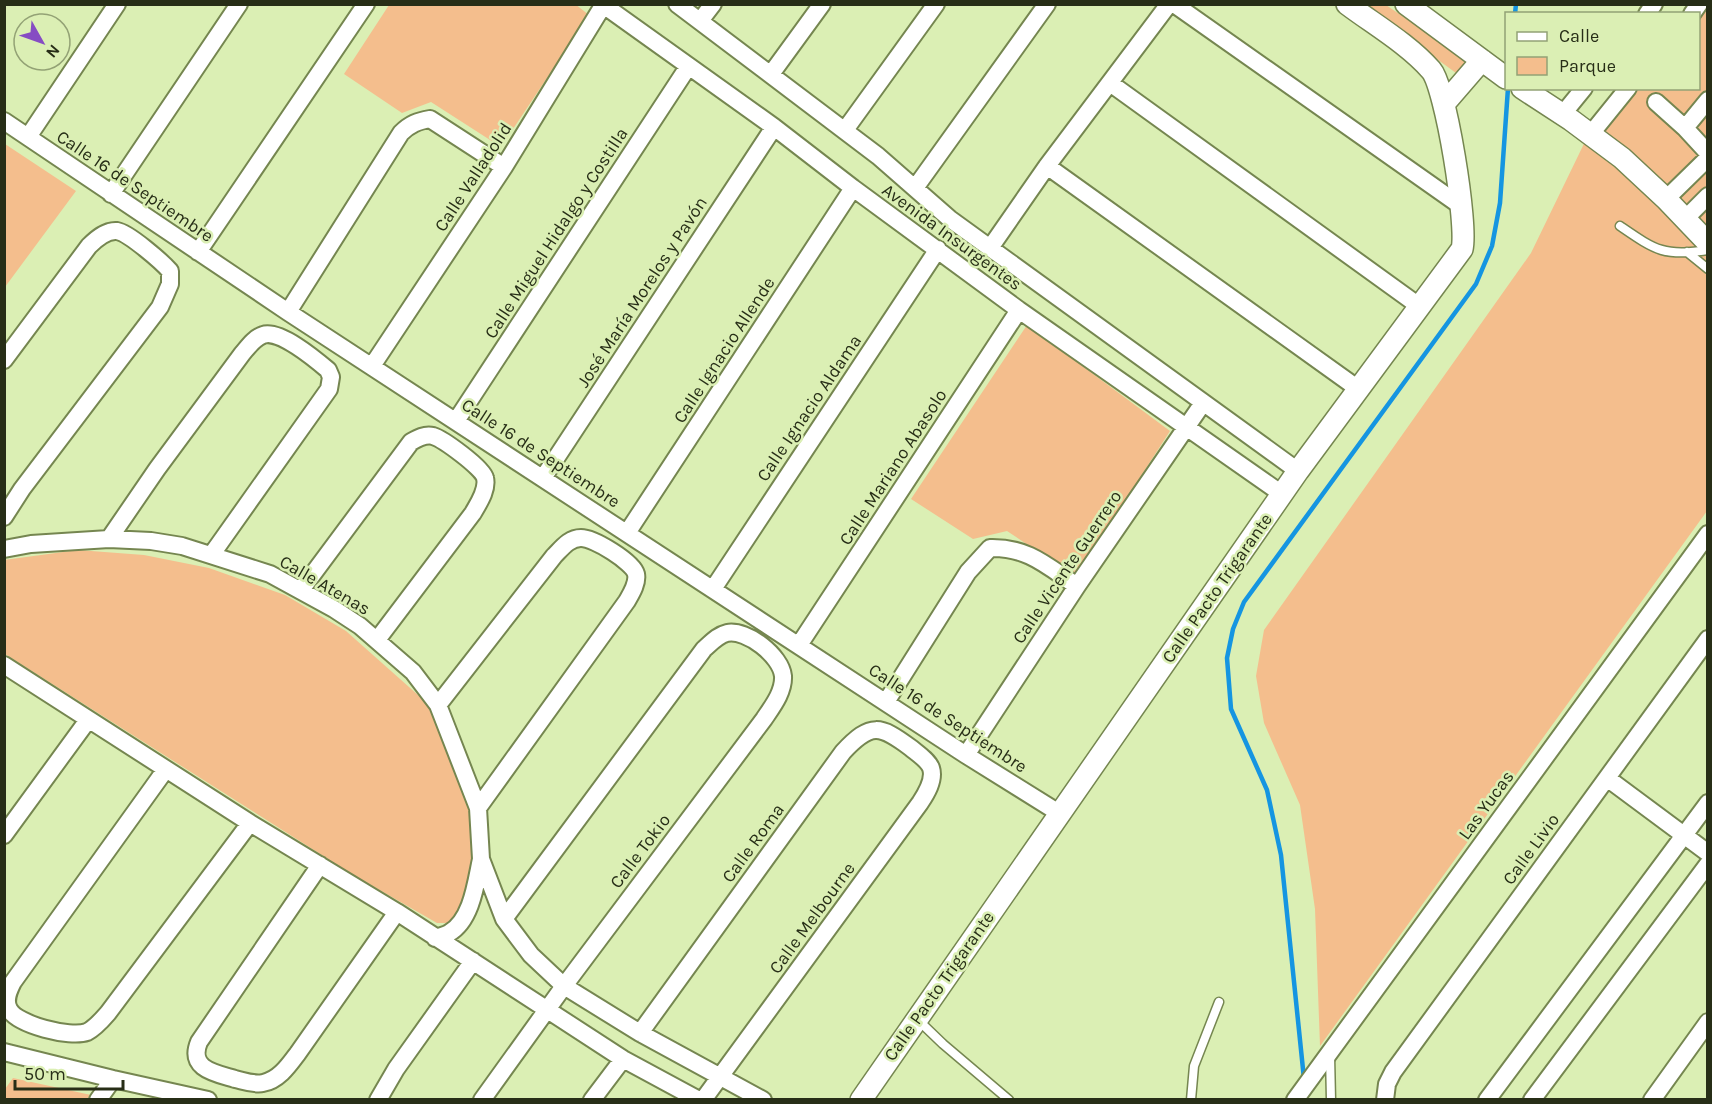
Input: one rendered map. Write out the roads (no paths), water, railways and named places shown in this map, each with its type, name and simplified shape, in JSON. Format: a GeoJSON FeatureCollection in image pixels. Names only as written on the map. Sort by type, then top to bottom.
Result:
{"type":"FeatureCollection","features":[{"type":"Feature","properties":{"kind":"street"},"geometry":{"type":"LineString","coordinates":[[28,137],[117,4]]}},
{"type":"Feature","properties":{"kind":"street"},"geometry":{"type":"LineString","coordinates":[[111,194],[239,4]]}},
{"type":"Feature","properties":{"kind":"street"},"geometry":{"type":"LineString","coordinates":[[198,252],[366,4]]}},
{"type":"Feature","properties":{"kind":"street","name":"Avenida Insurgentes"},"geometry":{"type":"LineString","coordinates":[[677,4],[845,130],[950,219],[1298,471]]}},
{"type":"Feature","properties":{"kind":"street"},"geometry":{"type":"LineString","coordinates":[[700,21],[713,4]]}},
{"type":"Feature","properties":{"kind":"street"},"geometry":{"type":"LineString","coordinates":[[771,74],[822,4]]}},
{"type":"Feature","properties":{"kind":"street"},"geometry":{"type":"LineString","coordinates":[[845,130],[936,4]]}},
{"type":"Feature","properties":{"kind":"street"},"geometry":{"type":"LineString","coordinates":[[915,188],[1047,4]]}},
{"type":"Feature","properties":{"kind":"street"},"geometry":{"type":"LineString","coordinates":[[990,248],[1047,166],[1169,4]]}},
{"type":"Feature","properties":{"kind":"street"},"geometry":{"type":"LineString","coordinates":[[1174,4],[1461,206]]}},
{"type":"Feature","properties":{"kind":"street","name":"Calle Pacto Trigarante"},"geometry":{"type":"LineString","coordinates":[[861,1100],[1298,471],[1462,249],[1465,239],[1461,206],[1444,104],[1437,79],[1432,71],[1414,55],[1347,4]]}},
{"type":"Feature","properties":{"kind":"street"},"geometry":{"type":"LineString","coordinates":[[1406,4],[1505,77]]}},
{"type":"Feature","properties":{"kind":"street","name":"Avenida Insurgentes"},"geometry":{"type":"LineString","coordinates":[[603,5],[774,127],[852,188],[1019,310],[1282,494]]}},
{"type":"Feature","properties":{"kind":"street","name":"Calle Valladolid"},"geometry":{"type":"LineString","coordinates":[[372,366],[504,167],[603,5]]}},
{"type":"Feature","properties":{"kind":"street"},"geometry":{"type":"LineString","coordinates":[[1444,104],[1485,62]]}},
{"type":"Feature","properties":{"kind":"street","name":"Calle Miguel Hidalgo y Costilla"},"geometry":{"type":"LineString","coordinates":[[456,421],[688,67]]}},
{"type":"Feature","properties":{"kind":"street"},"geometry":{"type":"LineString","coordinates":[[1110,83],[1419,306]]}},
{"type":"Feature","properties":{"kind":"street"},"geometry":{"type":"LineString","coordinates":[[1562,115],[1582,90]]}},
{"type":"Feature","properties":{"kind":"street"},"geometry":{"type":"LineString","coordinates":[[1590,135],[1626,90]]}},
{"type":"Feature","properties":{"kind":"street"},"geometry":{"type":"LineString","coordinates":[[1528,93],[1622,158],[1666,199],[1707,243]]}},
{"type":"Feature","properties":{"kind":"street"},"geometry":{"type":"LineString","coordinates":[[1685,128],[1707,100]]}},
{"type":"Feature","properties":{"kind":"street"},"geometry":{"type":"LineString","coordinates":[[1656,102],[1685,128],[1707,153]]}},
{"type":"Feature","properties":{"kind":"street"},"geometry":{"type":"LineString","coordinates":[[288,312],[401,133],[408,126],[430,118],[504,167]]}},
{"type":"Feature","properties":{"kind":"street","name":"Calle 16 de Septiembre"},"geometry":{"type":"LineString","coordinates":[[4,121],[288,312],[966,755],[1059,813]]}},
{"type":"Feature","properties":{"kind":"street","name":"José María Morelos y Pavón"},"geometry":{"type":"LineString","coordinates":[[543,478],[774,127]]}},
{"type":"Feature","properties":{"kind":"street"},"geometry":{"type":"LineString","coordinates":[[1666,199],[1707,158]]}},
{"type":"Feature","properties":{"kind":"street"},"geometry":{"type":"LineString","coordinates":[[1047,166],[1358,388]]}},
{"type":"Feature","properties":{"kind":"street","name":"Calle Ignacio Allende"},"geometry":{"type":"LineString","coordinates":[[627,533],[852,188]]}},
{"type":"Feature","properties":{"kind":"street"},"geometry":{"type":"LineString","coordinates":[[1685,219],[1707,196]]}},
{"type":"Feature","properties":{"kind":"street"},"geometry":{"type":"LineString","coordinates":[[4,360],[89,246],[107,232],[117,231],[125,235],[162,262],[170,271],[170,284],[160,307],[22,489],[4,517]]}},
{"type":"Feature","properties":{"kind":"street","name":"Calle Ignacio Aldama"},"geometry":{"type":"LineString","coordinates":[[713,589],[938,249]]}},
{"type":"Feature","properties":{"kind":"street","name":"Calle Mariano Abasolo"},"geometry":{"type":"LineString","coordinates":[[799,645],[1019,310]]}},
{"type":"Feature","properties":{"kind":"street"},"geometry":{"type":"LineString","coordinates":[[109,539],[157,469],[242,354],[261,335],[271,333],[281,336],[328,370],[331,377],[329,389],[212,554]]}},
{"type":"Feature","properties":{"kind":"street","name":"Calle Vicente Guerrero"},"geometry":{"type":"LineString","coordinates":[[966,755],[1077,586],[1203,403]]}},
{"type":"Feature","properties":{"kind":"street"},"geometry":{"type":"LineString","coordinates":[[301,590],[402,452],[419,437],[434,436],[480,468],[485,477],[485,490],[473,513],[377,640]]}},
{"type":"Feature","properties":{"kind":"street","name":"Las Yucas"},"geometry":{"type":"LineString","coordinates":[[1295,1100],[1707,534]]}},
{"type":"Feature","properties":{"kind":"street"},"geometry":{"type":"LineString","coordinates":[[438,705],[554,556],[570,540],[580,538],[591,540],[630,565],[636,573],[636,582],[632,592],[478,808]]}},
{"type":"Feature","properties":{"kind":"street","name":"Calle Atenas"},"geometry":{"type":"LineString","coordinates":[[4,549],[31,544],[109,539],[151,541],[212,554],[270,574],[301,590],[360,626],[413,672],[438,705],[478,808],[481,859],[473,895],[466,914],[458,926],[449,934],[435,938]]}},
{"type":"Feature","properties":{"kind":"street"},"geometry":{"type":"LineString","coordinates":[[886,702],[968,572],[990,548],[1017,549],[1031,555],[1077,586]]}},
{"type":"Feature","properties":{"kind":"street","name":"Calle Tokio"},"geometry":{"type":"LineString","coordinates":[[482,1100],[564,986],[764,719],[782,688],[783,676],[780,665],[771,653],[750,638],[737,633],[725,633],[716,639],[696,660],[504,919]]}},
{"type":"Feature","properties":{"kind":"street","name":"Calle Livio"},"geometry":{"type":"LineString","coordinates":[[1386,1092],[1405,1056],[1707,639]]}},
{"type":"Feature","properties":{"kind":"street"},"geometry":{"type":"LineString","coordinates":[[6,670],[397,912],[623,1059],[701,1100]]}},
{"type":"Feature","properties":{"kind":"street"},"geometry":{"type":"LineString","coordinates":[[4,836],[88,720]]}},
{"type":"Feature","properties":{"kind":"street","name":"Calle Roma"},"geometry":{"type":"LineString","coordinates":[[640,1033],[854,740],[864,733],[882,730],[893,735],[920,755]]}},
{"type":"Feature","properties":{"kind":"street","name":"Calle Melbourne"},"geometry":{"type":"LineString","coordinates":[[701,1100],[920,803],[931,778],[931,767],[920,755]]}},
{"type":"Feature","properties":{"kind":"street"},"geometry":{"type":"LineString","coordinates":[[166,769],[13,982],[7,995],[7,1007],[15,1017],[26,1023],[68,1034],[88,1032],[97,1026],[250,823]]}},
{"type":"Feature","properties":{"kind":"street"},"geometry":{"type":"LineString","coordinates":[[1606,778],[1707,853]]}},
{"type":"Feature","properties":{"kind":"street"},"geometry":{"type":"LineString","coordinates":[[1487,1100],[1707,803]]}},
{"type":"Feature","properties":{"kind":"street","name":"Calle Atenas"},"geometry":{"type":"LineString","coordinates":[[481,859],[504,919],[531,955],[564,986],[640,1033],[763,1100]]}},
{"type":"Feature","properties":{"kind":"street"},"geometry":{"type":"LineString","coordinates":[[1532,1100],[1707,864]]}},
{"type":"Feature","properties":{"kind":"street"},"geometry":{"type":"LineString","coordinates":[[320,865],[199,1042],[196,1051],[198,1060],[205,1069],[253,1083],[263,1083],[276,1078],[298,1053],[397,912]]}},
{"type":"Feature","properties":{"kind":"street"},"geometry":{"type":"LineString","coordinates":[[378,1100],[391,1076],[473,961]]}},
{"type":"Feature","properties":{"kind":"street"},"geometry":{"type":"LineString","coordinates":[[1652,1100],[1707,1022]]}},
{"type":"Feature","properties":{"kind":"street"},"geometry":{"type":"LineString","coordinates":[[7,1055],[208,1100]]}},
{"type":"Feature","properties":{"kind":"street"},"geometry":{"type":"LineString","coordinates":[[592,1100],[623,1059]]}},
{"type":"Feature","properties":{"kind":"street"},"geometry":{"type":"LineString","coordinates":[[99,1100],[113,1079]]}},
{"type":"Feature","properties":{"kind":"lane"},"geometry":{"type":"LineString","coordinates":[[1620,226],[1653,249],[1664,252],[1707,250]]}},
{"type":"Feature","properties":{"kind":"lane"},"geometry":{"type":"LineString","coordinates":[[1687,252],[1707,269]]}},
{"type":"Feature","properties":{"kind":"lane"},"geometry":{"type":"LineString","coordinates":[[1191,1100],[1194,1066],[1219,1002]]}},
{"type":"Feature","properties":{"kind":"lane"},"geometry":{"type":"LineString","coordinates":[[917,1018],[1009,1100]]}},
{"type":"Feature","properties":{"kind":"lane"},"geometry":{"type":"LineString","coordinates":[[1327,1056],[1331,1100]]}},
{"type":"Feature","properties":{"kind":"waterway"},"geometry":{"type":"LineString","coordinates":[[1515,12],[1516,4]]}},
{"type":"Feature","properties":{"kind":"waterway"},"geometry":{"type":"LineString","coordinates":[[1304,1079],[1281,855],[1267,790],[1231,709],[1227,658],[1233,629],[1244,602],[1476,284],[1492,246],[1500,203],[1508,90]]}}]}
